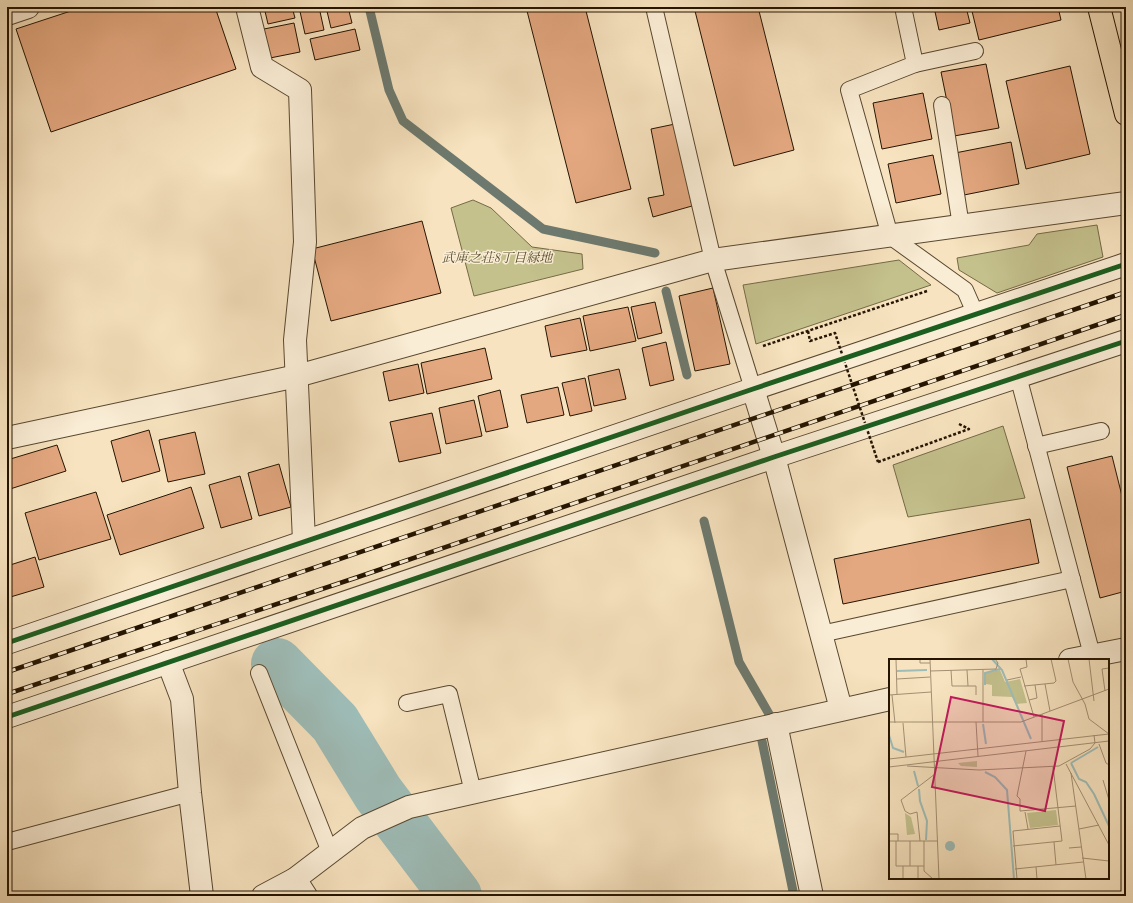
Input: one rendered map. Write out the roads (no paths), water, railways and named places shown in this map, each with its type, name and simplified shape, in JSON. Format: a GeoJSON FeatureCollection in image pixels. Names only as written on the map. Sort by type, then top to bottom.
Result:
{"type":"FeatureCollection","features":[{"type":"Feature","properties":{"kind":"main road"},"geometry":{"type":"LineString","coordinates":[[1099,7],[1126,114]]}},
{"type":"Feature","properties":{"kind":"street"},"geometry":{"type":"LineString","coordinates":[[7,14],[28,7]]}},
{"type":"Feature","properties":{"kind":"street"},"geometry":{"type":"LineString","coordinates":[[247,7],[262,67],[300,90],[305,242],[295,340],[304,541]]}},
{"type":"Feature","properties":{"kind":"street"},"geometry":{"type":"LineString","coordinates":[[7,438],[297,376],[713,260],[1126,203]]}},
{"type":"Feature","properties":{"kind":"street"},"geometry":{"type":"LineString","coordinates":[[7,643],[304,541],[1126,264]]}},
{"type":"Feature","properties":{"kind":"street"},"geometry":{"type":"LineString","coordinates":[[7,717],[774,457],[1126,341]]}},
{"type":"Feature","properties":{"kind":"street"},"geometry":{"type":"LineString","coordinates":[[753,389],[774,457],[841,709]]}},
{"type":"Feature","properties":{"kind":"street"},"geometry":{"type":"LineString","coordinates":[[1074,659],[1126,649]]}},
{"type":"Feature","properties":{"kind":"street"},"geometry":{"type":"LineString","coordinates":[[168,662],[182,699],[190,793],[202,896]]}},
{"type":"Feature","properties":{"kind":"street"},"geometry":{"type":"LineString","coordinates":[[262,896],[301,887],[330,852],[362,828],[409,807],[889,699]]}},
{"type":"Feature","properties":{"kind":"street"},"geometry":{"type":"LineString","coordinates":[[776,724],[812,896]]}},
{"type":"Feature","properties":{"kind":"lane"},"geometry":{"type":"LineString","coordinates":[[654,7],[713,260],[753,389]]}},
{"type":"Feature","properties":{"kind":"lane"},"geometry":{"type":"LineString","coordinates":[[903,7],[916,64]]}},
{"type":"Feature","properties":{"kind":"lane"},"geometry":{"type":"LineString","coordinates":[[975,51],[916,64],[849,90],[890,236],[966,290],[976,315]]}},
{"type":"Feature","properties":{"kind":"lane"},"geometry":{"type":"LineString","coordinates":[[942,105],[962,226]]}},
{"type":"Feature","properties":{"kind":"lane"},"geometry":{"type":"LineString","coordinates":[[1018,376],[1092,655]]}},
{"type":"Feature","properties":{"kind":"lane"},"geometry":{"type":"LineString","coordinates":[[1036,446],[1101,431]]}},
{"type":"Feature","properties":{"kind":"lane"},"geometry":{"type":"LineString","coordinates":[[821,634],[1072,579]]}},
{"type":"Feature","properties":{"kind":"lane"},"geometry":{"type":"LineString","coordinates":[[259,673],[330,852]]}},
{"type":"Feature","properties":{"kind":"lane"},"geometry":{"type":"LineString","coordinates":[[408,703],[449,694],[473,792]]}},
{"type":"Feature","properties":{"kind":"lane"},"geometry":{"type":"LineString","coordinates":[[7,842],[190,793]]}},
{"type":"Feature","properties":{"kind":"waterway"},"geometry":{"type":"LineString","coordinates":[[369,7],[389,90],[403,121],[543,229],[655,253]]}},
{"type":"Feature","properties":{"kind":"waterway"},"geometry":{"type":"LineString","coordinates":[[666,291],[687,375]]}},
{"type":"Feature","properties":{"kind":"waterway"},"geometry":{"type":"LineString","coordinates":[[704,521],[739,662],[769,714]]}},
{"type":"Feature","properties":{"kind":"waterway"},"geometry":{"type":"LineString","coordinates":[[277,664],[335,723],[378,793],[456,896]]}},
{"type":"Feature","properties":{"kind":"waterway"},"geometry":{"type":"LineString","coordinates":[[762,741],[794,896]]}},
{"type":"Feature","properties":{"kind":"railway"},"geometry":{"type":"LineString","coordinates":[[7,672],[1126,292]]}},
{"type":"Feature","properties":{"kind":"railway"},"geometry":{"type":"LineString","coordinates":[[7,694],[358,577],[1126,315]]}},
{"type":"Feature","properties":{"kind":"park label","name":"武庫之荘8丁目緑地"},"geometry":{"type":"Point","coordinates":[497,258]}}]}
